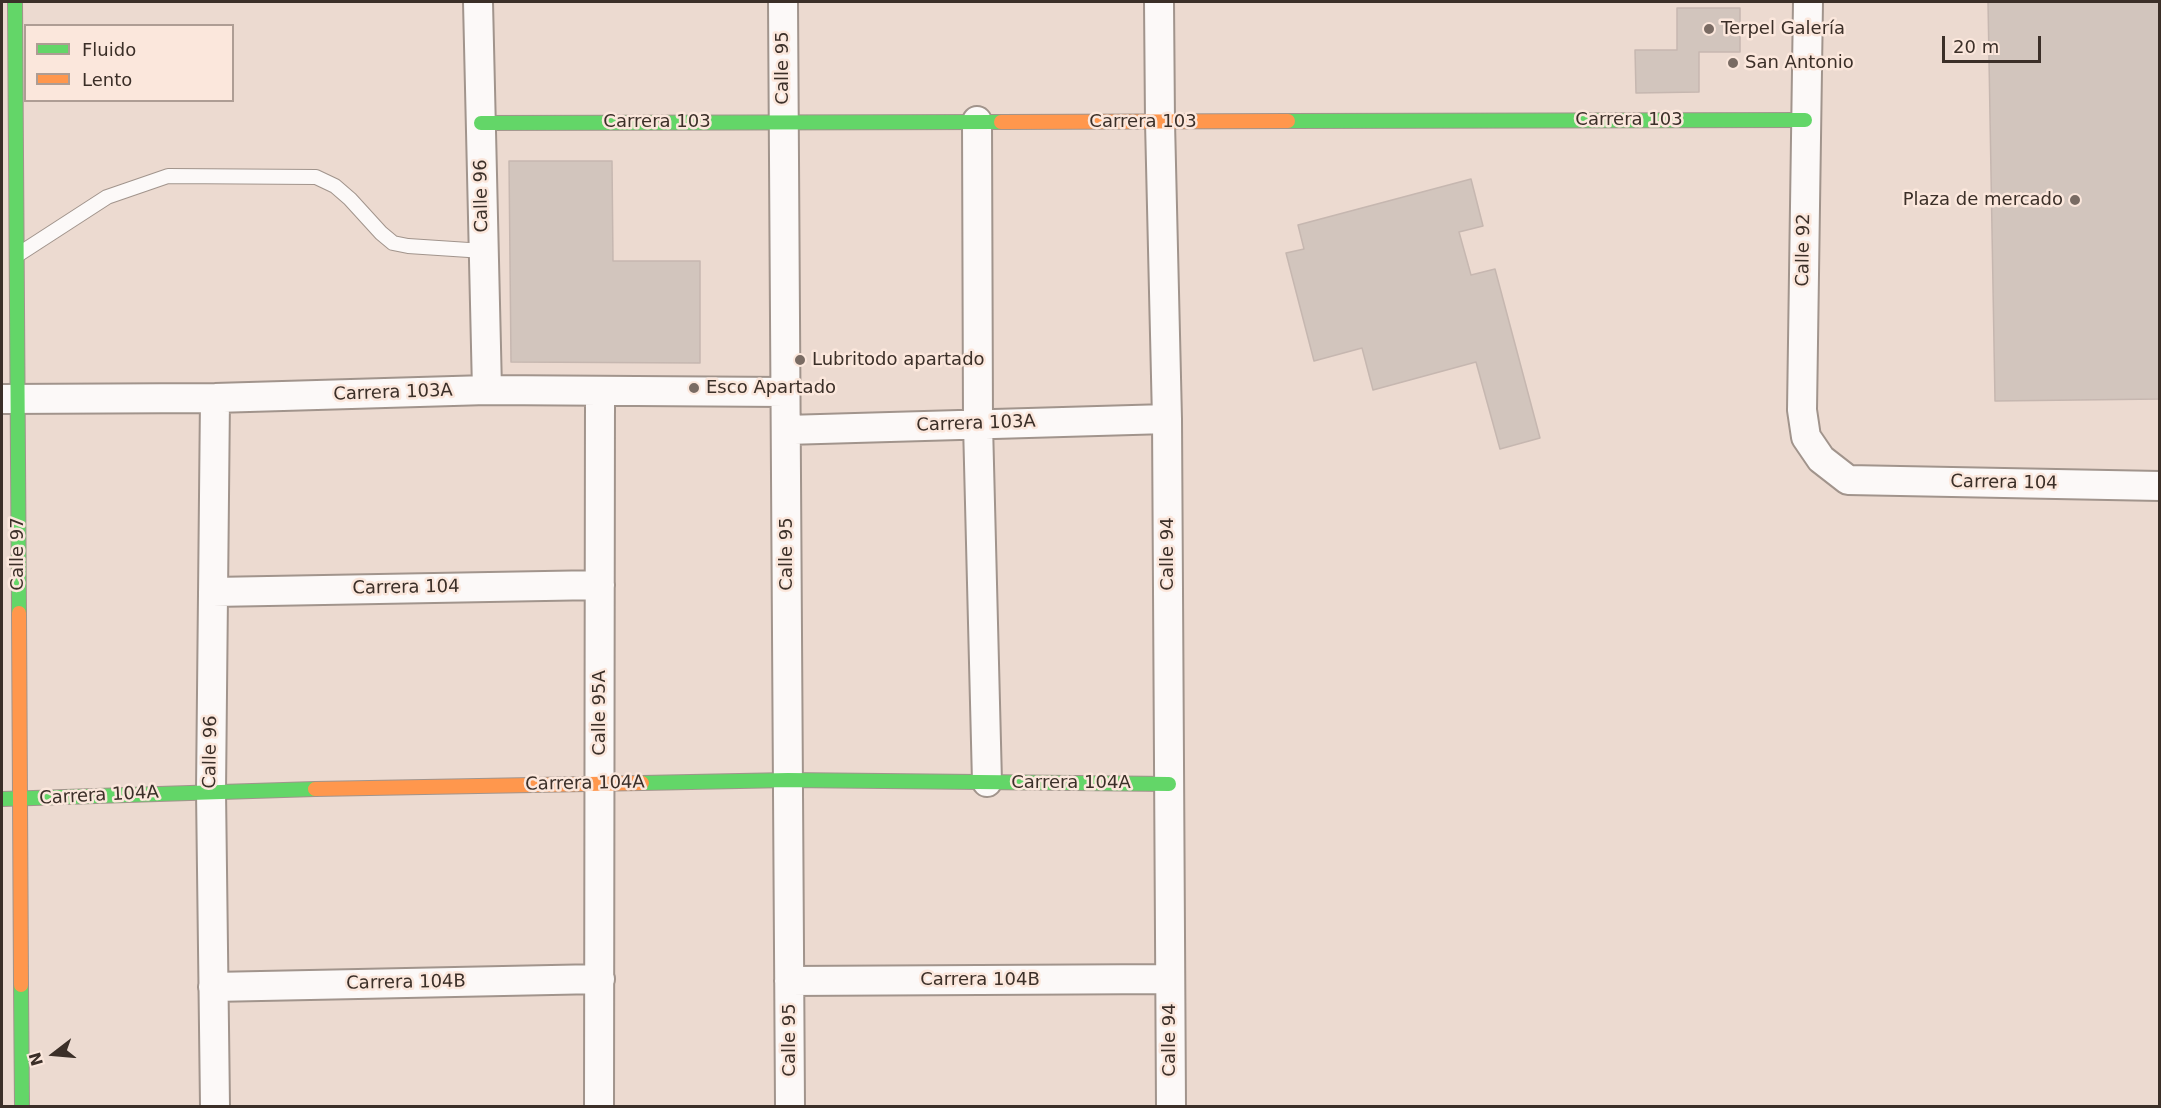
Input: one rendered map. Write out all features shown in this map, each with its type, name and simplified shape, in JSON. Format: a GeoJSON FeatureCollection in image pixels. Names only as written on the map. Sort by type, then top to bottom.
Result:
{"type":"FeatureCollection","features":[{"type":"Feature","properties":{"kind":"street","name":"Calle 97"},"geometry":{"type":"LineString","coordinates":[[15,2],[9,195],[16,256],[12,407],[20,800],[11,988],[22,1107]]}},
{"type":"Feature","properties":{"kind":"street","name":"Calle 96"},"geometry":{"type":"LineString","coordinates":[[477,2],[487,390]]}},
{"type":"Feature","properties":{"kind":"street","name":"Calle 95"},"geometry":{"type":"LineString","coordinates":[[783,2],[790,1107]]}},
{"type":"Feature","properties":{"kind":"street","name":"Calle 94"},"geometry":{"type":"LineString","coordinates":[[1159,2],[1167,419],[1171,1107]]}},
{"type":"Feature","properties":{"kind":"street","name":"Calle 92"},"geometry":{"type":"LineString","coordinates":[[1808,2],[1802,410],[1806,437],[1821,459],[1848,480]]}},
{"type":"Feature","properties":{"kind":"street","name":"Carrera 103"},"geometry":{"type":"LineString","coordinates":[[481,123],[1805,120]]}},
{"type":"Feature","properties":{"kind":"street"},"geometry":{"type":"LineString","coordinates":[[977,121],[978,424],[987,782]]}},
{"type":"Feature","properties":{"kind":"street","name":"Carrera 103A"},"geometry":{"type":"LineString","coordinates":[[12,407],[487,390],[785,392]]}},
{"type":"Feature","properties":{"kind":"street","name":"Calle 95A"},"geometry":{"type":"LineString","coordinates":[[599,1107],[600,391]]}},
{"type":"Feature","properties":{"kind":"street","name":"Calle 96"},"geometry":{"type":"LineString","coordinates":[[215,398],[211,791],[215,1107]]}},
{"type":"Feature","properties":{"kind":"street","name":"Carrera 103A"},"geometry":{"type":"LineString","coordinates":[[786,430],[1167,419]]}},
{"type":"Feature","properties":{"kind":"street","name":"Carrera 104"},"geometry":{"type":"LineString","coordinates":[[1848,480],[2160,486]]}},
{"type":"Feature","properties":{"kind":"street","name":"Carrera 104"},"geometry":{"type":"LineString","coordinates":[[213,592],[600,585]]}},
{"type":"Feature","properties":{"kind":"street","name":"Carrera 104A"},"geometry":{"type":"LineString","coordinates":[[2,800],[211,791],[788,780],[1169,784]]}},
{"type":"Feature","properties":{"kind":"street","name":"Carrera 104B"},"geometry":{"type":"LineString","coordinates":[[213,987],[600,979]]}},
{"type":"Feature","properties":{"kind":"street","name":"Carrera 104B"},"geometry":{"type":"LineString","coordinates":[[789,981],[1170,979]]}},
{"type":"Feature","properties":{"kind":"lane"},"geometry":{"type":"LineString","coordinates":[[16,256],[107,197],[168,176],[316,177],[334,186],[350,199],[393,243],[484,251]]}},
{"type":"Feature","properties":{"kind":"lane"},"geometry":{"type":"LineString","coordinates":[[2,429],[12,407]]}},
{"type":"Feature","properties":{"kind":"building","name":"Plaza de mercado"},"geometry":{"type":"Polygon","coordinates":[[[1988,2],[2160,2],[2160,399],[1995,401],[1988,2]]]}},
{"type":"Feature","properties":{"kind":"building","name":"Terpel Galería"},"geometry":{"type":"Polygon","coordinates":[[[1677,8],[1740,8],[1740,52],[1699,52],[1699,92],[1636,93],[1635,50],[1677,50],[1677,8]]]}},
{"type":"Feature","properties":{"kind":"building"},"geometry":{"type":"Polygon","coordinates":[[[509,161],[612,161],[613,261],[700,261],[700,363],[511,362],[509,161]]]}},
{"type":"Feature","properties":{"kind":"building"},"geometry":{"type":"Polygon","coordinates":[[[1471,179],[1483,226],[1459,232],[1471,275],[1495,269],[1540,438],[1500,449],[1476,362],[1373,390],[1362,348],[1314,361],[1286,253],[1304,249],[1298,225],[1471,179]]]}},
{"type":"Feature","properties":{"kind":"traffic: fast"},"geometry":{"type":"LineString","coordinates":[[15,2],[19,613]]}},
{"type":"Feature","properties":{"kind":"traffic: fast"},"geometry":{"type":"LineString","coordinates":[[1288,121],[1805,120]]}},
{"type":"Feature","properties":{"kind":"traffic: fast"},"geometry":{"type":"LineString","coordinates":[[481,123],[1001,122]]}},
{"type":"Feature","properties":{"kind":"traffic: fast"},"geometry":{"type":"LineString","coordinates":[[642,783],[788,780],[1169,784]]}},
{"type":"Feature","properties":{"kind":"traffic: fast"},"geometry":{"type":"LineString","coordinates":[[2,799],[315,789]]}},
{"type":"Feature","properties":{"kind":"traffic: fast"},"geometry":{"type":"LineString","coordinates":[[21,985],[22,1106]]}},
{"type":"Feature","properties":{"kind":"traffic: slow"},"geometry":{"type":"LineString","coordinates":[[1001,122],[1288,121]]}},
{"type":"Feature","properties":{"kind":"traffic: slow"},"geometry":{"type":"LineString","coordinates":[[19,613],[21,985]]}},
{"type":"Feature","properties":{"kind":"traffic: slow"},"geometry":{"type":"LineString","coordinates":[[315,789],[642,783]]}},
{"type":"Feature","properties":{"kind":"place","name":"Terpel Galería"},"geometry":{"type":"Point","coordinates":[1709,29]}},
{"type":"Feature","properties":{"kind":"place","name":"San Antonio"},"geometry":{"type":"Point","coordinates":[1733,63]}},
{"type":"Feature","properties":{"kind":"place","name":"Plaza de mercado"},"geometry":{"type":"Point","coordinates":[2075,200]}},
{"type":"Feature","properties":{"kind":"place","name":"Lubritodo apartado"},"geometry":{"type":"Point","coordinates":[800,360]}},
{"type":"Feature","properties":{"kind":"place","name":"Esco Apartado"},"geometry":{"type":"Point","coordinates":[694,388]}}]}
